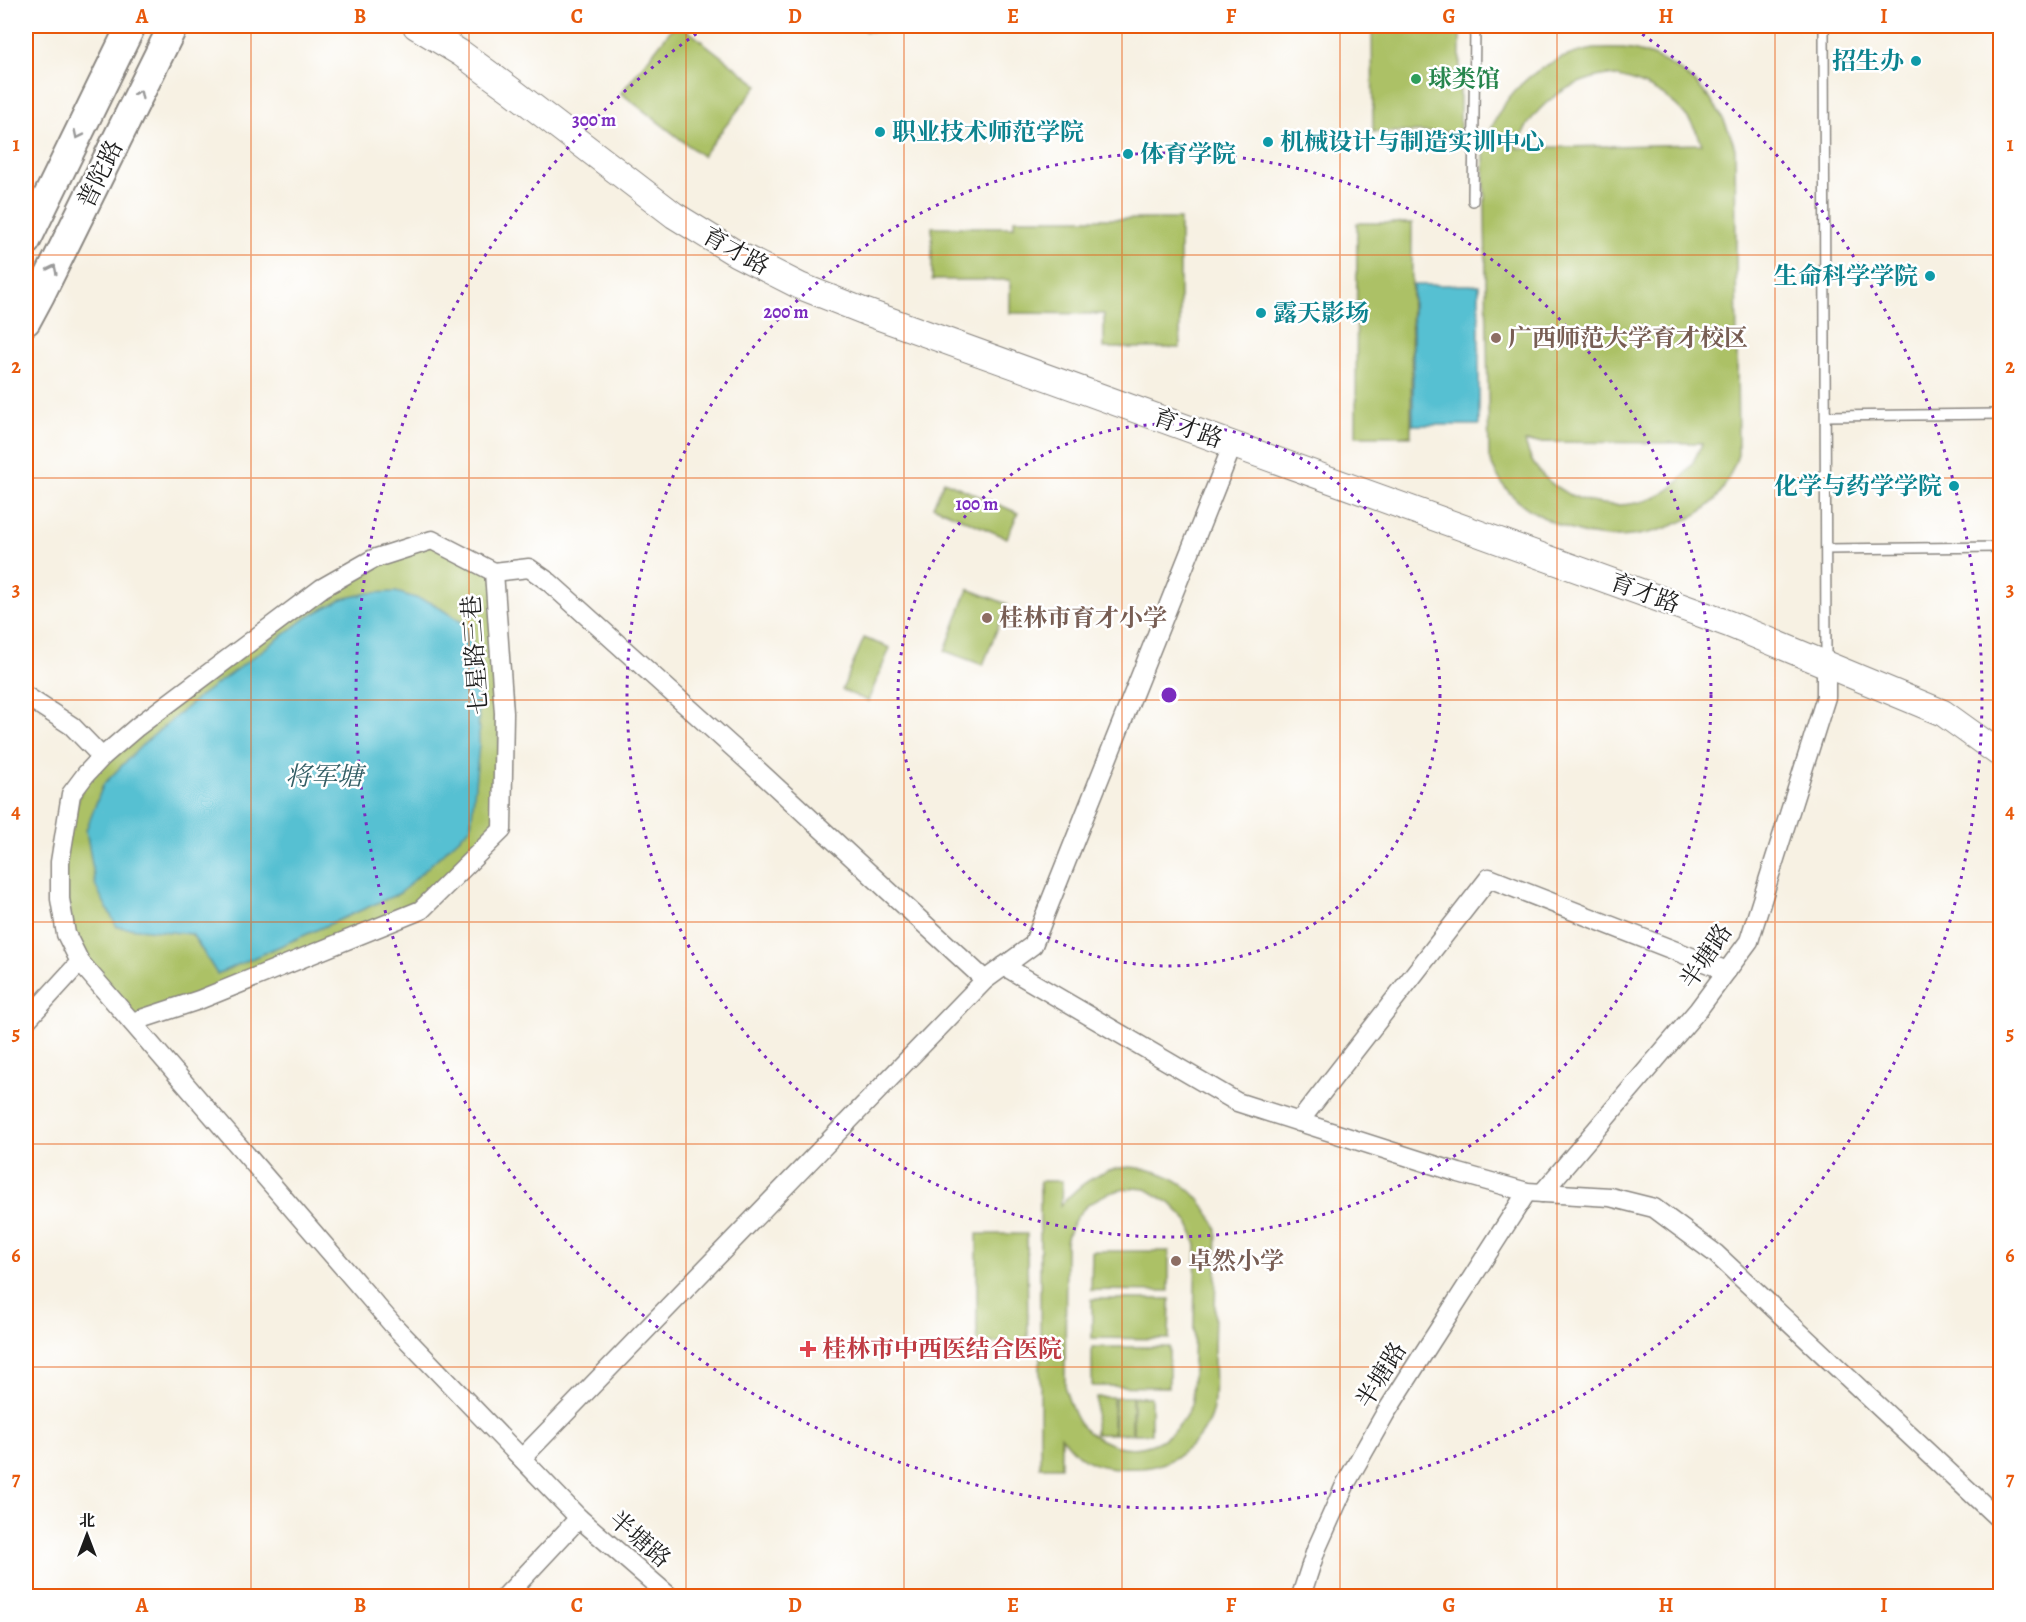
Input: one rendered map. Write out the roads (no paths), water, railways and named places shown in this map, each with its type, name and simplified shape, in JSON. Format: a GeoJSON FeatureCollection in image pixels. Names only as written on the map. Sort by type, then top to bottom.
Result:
{"type":"FeatureCollection","features":[{"type":"Feature","properties":{"kind":"main road","name":"普陀路"},"geometry":{"type":"LineString","coordinates":[[26,241],[131,26]]}},
{"type":"Feature","properties":{"kind":"main road","name":"普陀路"},"geometry":{"type":"LineString","coordinates":[[26,321],[173,26]]}},
{"type":"Feature","properties":{"kind":"main road","name":"育才路"},"geometry":{"type":"LineString","coordinates":[[416,26],[462,54],[512,90],[674,215],[737,254],[800,286],[866,312],[1678,605],[1943,713],[2001,754]]}},
{"type":"Feature","properties":{"kind":"street"},"geometry":{"type":"LineString","coordinates":[[522,1458],[985,980],[1034,945],[1233,444]]}},
{"type":"Feature","properties":{"kind":"street","name":"七星路三巷"},"geometry":{"type":"LineString","coordinates":[[132,1022],[199,1000],[421,910],[502,830],[504,713],[494,572],[432,540],[373,560],[322,588],[137,727],[102,757],[71,794],[60,862],[60,899],[66,934],[80,962],[393,1325],[579,1518]]}},
{"type":"Feature","properties":{"kind":"street"},"geometry":{"type":"LineString","coordinates":[[494,572],[529,568],[549,582],[748,761],[985,980]]}},
{"type":"Feature","properties":{"kind":"street","name":"半塘路"},"geometry":{"type":"LineString","coordinates":[[1300,1596],[1316,1550],[1351,1473],[1425,1351],[1535,1193],[1698,1010],[1749,941],[1826,697],[1826,664]]}},
{"type":"Feature","properties":{"kind":"street"},"geometry":{"type":"LineString","coordinates":[[26,696],[72,726],[102,757]]}},
{"type":"Feature","properties":{"kind":"street"},"geometry":{"type":"LineString","coordinates":[[1299,1122],[1489,878],[1727,971]]}},
{"type":"Feature","properties":{"kind":"street"},"geometry":{"type":"LineString","coordinates":[[26,1021],[80,962]]}},
{"type":"Feature","properties":{"kind":"street"},"geometry":{"type":"LineString","coordinates":[[1004,966],[1237,1102],[1459,1173],[1535,1193],[1610,1197],[1654,1208],[1716,1254],[2001,1520]]}},
{"type":"Feature","properties":{"kind":"street","name":"半塘路"},"geometry":{"type":"LineString","coordinates":[[506,1596],[579,1518],[669,1596]]}},
{"type":"Feature","properties":{"kind":"lane"},"geometry":{"type":"LineString","coordinates":[[1473,201],[1474,26]]}},
{"type":"Feature","properties":{"kind":"lane"},"geometry":{"type":"LineString","coordinates":[[1824,26],[1826,664]]}},
{"type":"Feature","properties":{"kind":"lane"},"geometry":{"type":"LineString","coordinates":[[1826,416],[2001,414]]}},
{"type":"Feature","properties":{"kind":"lane"},"geometry":{"type":"LineString","coordinates":[[1827,549],[2001,547]]}},
{"type":"Feature","properties":{"kind":"water"},"geometry":{"type":"Polygon","coordinates":[[[1413,285],[1479,285],[1479,425],[1413,425],[1413,285]]]}},
{"type":"Feature","properties":{"kind":"water","name":"将军塘"},"geometry":{"type":"Polygon","coordinates":[[[396,592],[432,603],[463,623],[477,653],[479,744],[471,827],[400,893],[217,974],[192,934],[117,927],[96,887],[86,830],[103,785],[141,746],[200,696],[308,617],[342,599],[369,593],[396,592]]]}},
{"type":"Feature","properties":{"kind":"place","name":"招生办"},"geometry":{"type":"Point","coordinates":[1916,61]}},
{"type":"Feature","properties":{"kind":"place","name":"球类馆"},"geometry":{"type":"Point","coordinates":[1416,79]}},
{"type":"Feature","properties":{"kind":"place","name":"职业技术师范学院"},"geometry":{"type":"Point","coordinates":[880,132]}},
{"type":"Feature","properties":{"kind":"place","name":"机械设计与制造实训中心"},"geometry":{"type":"Point","coordinates":[1268,142]}},
{"type":"Feature","properties":{"kind":"place","name":"体育学院"},"geometry":{"type":"Point","coordinates":[1128,154]}},
{"type":"Feature","properties":{"kind":"place","name":"生命科学学院"},"geometry":{"type":"Point","coordinates":[1930,276]}},
{"type":"Feature","properties":{"kind":"place","name":"露天影场"},"geometry":{"type":"Point","coordinates":[1261,313]}},
{"type":"Feature","properties":{"kind":"place","name":"广西师范大学育才校区"},"geometry":{"type":"Point","coordinates":[1496,338]}},
{"type":"Feature","properties":{"kind":"place","name":"化学与药学学院"},"geometry":{"type":"Point","coordinates":[1954,486]}},
{"type":"Feature","properties":{"kind":"place","name":"桂林市育才小学"},"geometry":{"type":"Point","coordinates":[987,618]}},
{"type":"Feature","properties":{"kind":"place","name":"卓然小学"},"geometry":{"type":"Point","coordinates":[1176,1261]}},
{"type":"Feature","properties":{"kind":"place","name":"桂林市中西医结合医院"},"geometry":{"type":"Point","coordinates":[808,1349]}}]}
